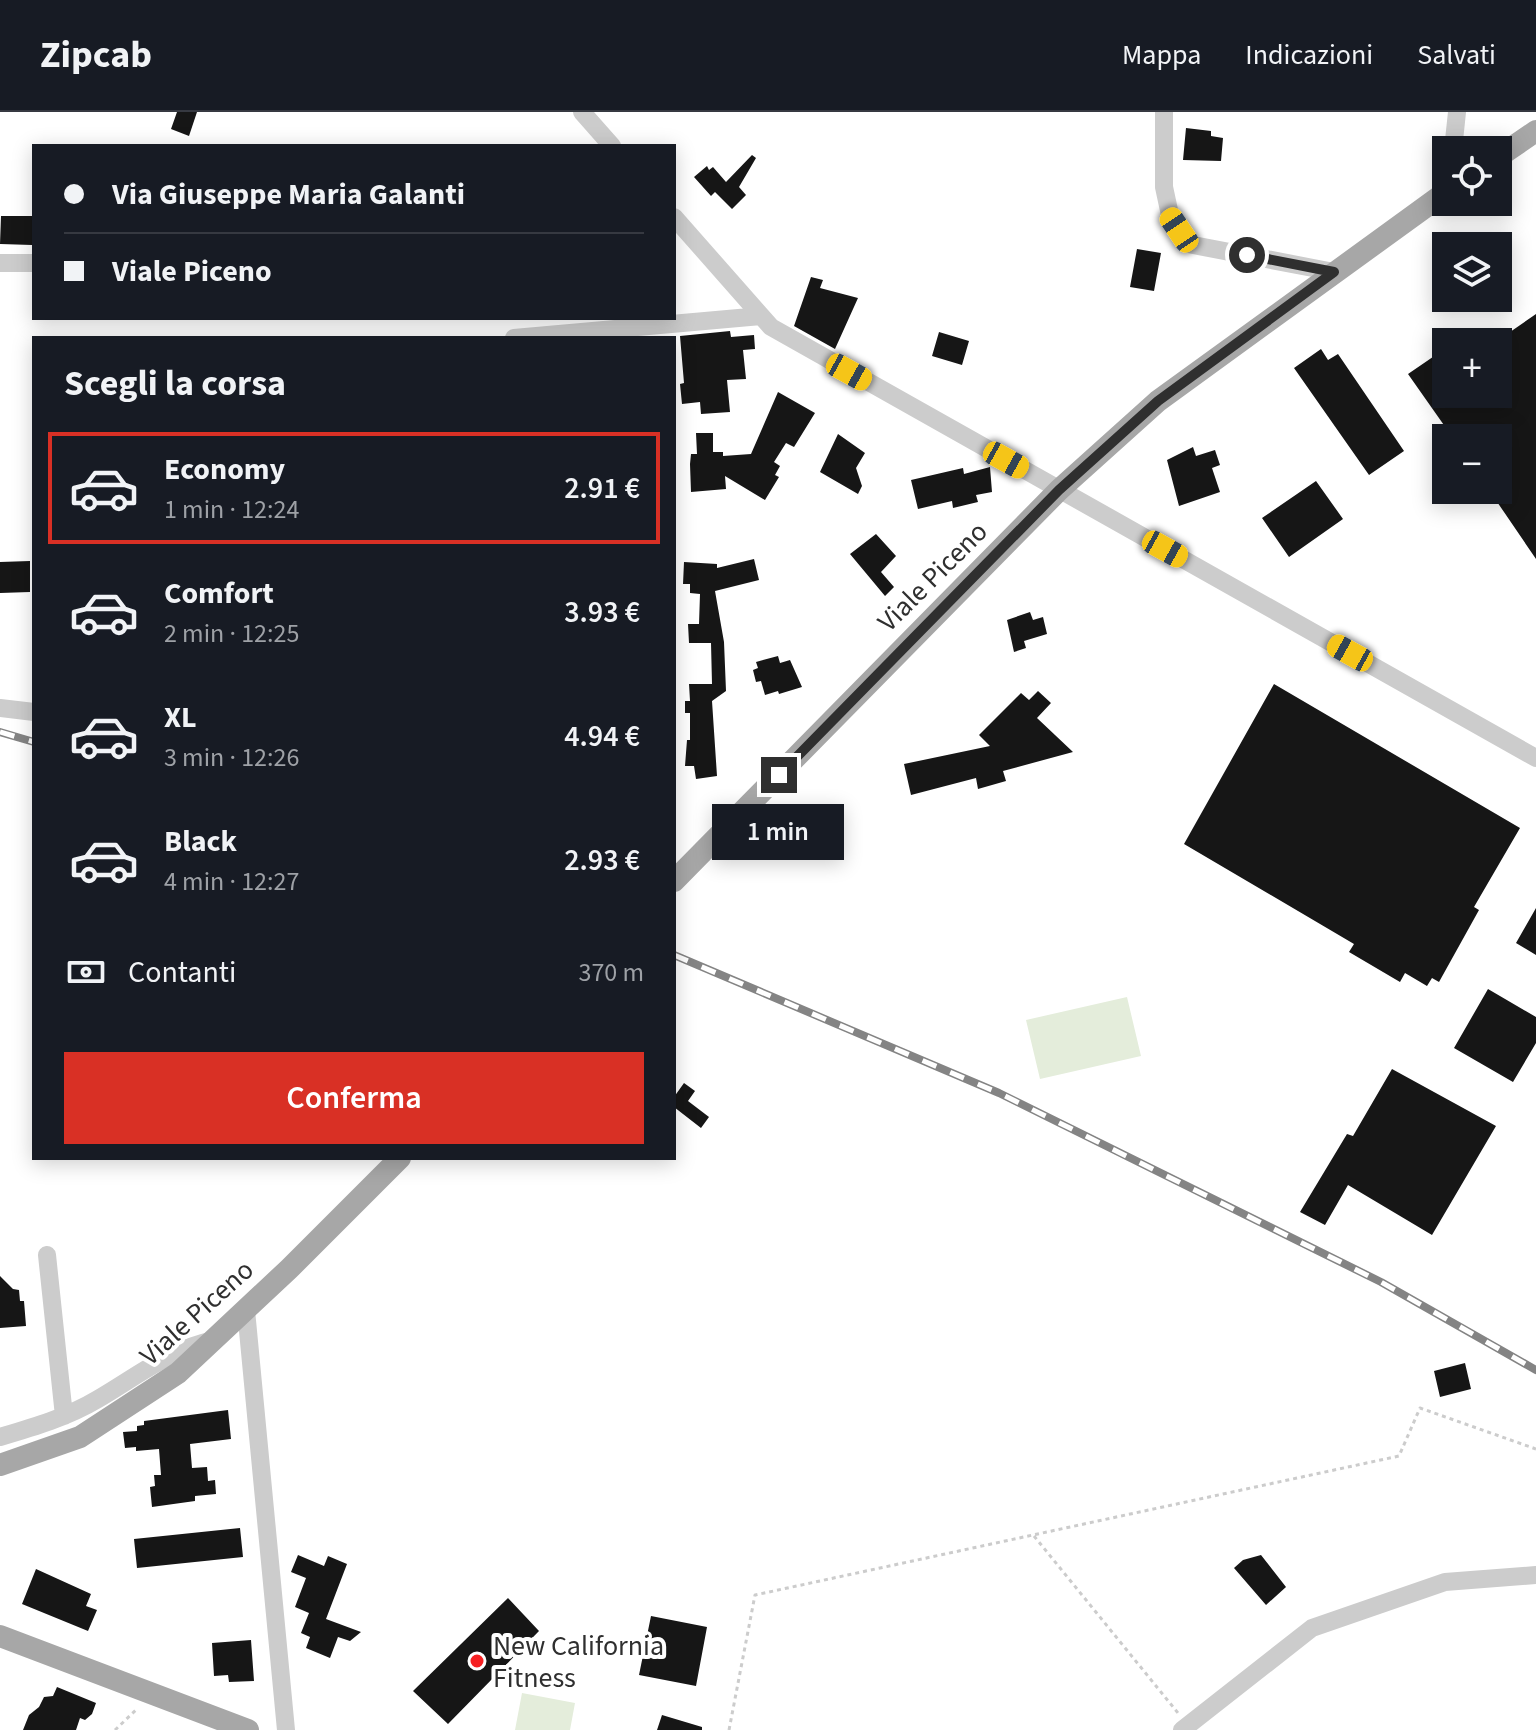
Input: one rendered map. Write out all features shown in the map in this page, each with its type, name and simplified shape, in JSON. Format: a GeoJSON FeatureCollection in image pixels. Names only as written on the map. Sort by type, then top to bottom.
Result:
{"type":"FeatureCollection","features":[{"type":"Feature","properties":{"kind":"main road"},"geometry":{"type":"LineString","coordinates":[[1512,147],[1536,131]]}},
{"type":"Feature","properties":{"kind":"main road","name":"Viale Piceno"},"geometry":{"type":"LineString","coordinates":[[676,879],[1059,490],[1158,401],[1432,202]]}},
{"type":"Feature","properties":{"kind":"main road","name":"Viale Piceno"},"geometry":{"type":"LineString","coordinates":[[0,1465],[80,1437],[178,1373],[398,1160]]}},
{"type":"Feature","properties":{"kind":"main road"},"geometry":{"type":"LineString","coordinates":[[0,1636],[248,1730]]}},
{"type":"Feature","properties":{"kind":"street"},"geometry":{"type":"LineString","coordinates":[[582,112],[610,144]]}},
{"type":"Feature","properties":{"kind":"street"},"geometry":{"type":"LineString","coordinates":[[1164,112],[1164,187],[1170,215],[1188,244],[1334,272]]}},
{"type":"Feature","properties":{"kind":"street"},"geometry":{"type":"LineString","coordinates":[[1454,136],[1457,112]]}},
{"type":"Feature","properties":{"kind":"street"},"geometry":{"type":"LineString","coordinates":[[676,219],[771,327],[1536,758]]}},
{"type":"Feature","properties":{"kind":"street"},"geometry":{"type":"LineString","coordinates":[[0,263],[32,263]]}},
{"type":"Feature","properties":{"kind":"street"},"geometry":{"type":"LineString","coordinates":[[562,336],[673,331],[761,316]]}},
{"type":"Feature","properties":{"kind":"street"},"geometry":{"type":"LineString","coordinates":[[0,708],[32,712]]}},
{"type":"Feature","properties":{"kind":"street"},"geometry":{"type":"LineString","coordinates":[[47,1255],[64,1416]]}},
{"type":"Feature","properties":{"kind":"street"},"geometry":{"type":"LineString","coordinates":[[246,1310],[286,1730]]}},
{"type":"Feature","properties":{"kind":"street"},"geometry":{"type":"LineString","coordinates":[[0,1437],[64,1416],[96,1401],[163,1358],[191,1344],[214,1340]]}},
{"type":"Feature","properties":{"kind":"street"},"geometry":{"type":"LineString","coordinates":[[1185,1728],[1312,1628],[1445,1582],[1536,1575]]}},
{"type":"Feature","properties":{"kind":"path"},"geometry":{"type":"LineString","coordinates":[[729,1730],[755,1595],[1399,1456],[1420,1408],[1536,1449]]}},
{"type":"Feature","properties":{"kind":"path"},"geometry":{"type":"LineString","coordinates":[[1034,1536],[1185,1728]]}},
{"type":"Feature","properties":{"kind":"path"},"geometry":{"type":"LineString","coordinates":[[115,1730],[152,1695]]}},
{"type":"Feature","properties":{"kind":"green space"},"geometry":{"type":"Polygon","coordinates":[[[1127,997],[1141,1056],[1040,1079],[1026,1020],[1127,997]]]}},
{"type":"Feature","properties":{"kind":"green space"},"geometry":{"type":"Polygon","coordinates":[[[522,1693],[575,1703],[570,1730],[515,1730],[522,1693]]]}},
{"type":"Feature","properties":{"kind":"building"},"geometry":{"type":"Polygon","coordinates":[[[177,112],[197,112],[189,136],[171,129],[177,112]]]}},
{"type":"Feature","properties":{"kind":"building"},"geometry":{"type":"Polygon","coordinates":[[[1186,128],[1211,131],[1211,136],[1223,138],[1221,161],[1183,160],[1186,128]]]}},
{"type":"Feature","properties":{"kind":"building"},"geometry":{"type":"Polygon","coordinates":[[[752,155],[756,158],[739,187],[746,195],[732,209],[715,192],[711,196],[694,177],[707,166],[709,170],[713,167],[726,182],[752,155]]]}},
{"type":"Feature","properties":{"kind":"building"},"geometry":{"type":"Polygon","coordinates":[[[1,216],[32,216],[32,245],[0,244],[1,216]]]}},
{"type":"Feature","properties":{"kind":"building"},"geometry":{"type":"Polygon","coordinates":[[[1137,249],[1161,253],[1154,291],[1130,287],[1137,249]]]}},
{"type":"Feature","properties":{"kind":"building"},"geometry":{"type":"Polygon","coordinates":[[[811,277],[823,280],[820,288],[858,298],[835,349],[794,326],[811,277]]]}},
{"type":"Feature","properties":{"kind":"building"},"geometry":{"type":"Polygon","coordinates":[[[1536,314],[1536,559],[1499,504],[1512,504],[1512,424],[1443,424],[1408,374],[1432,358],[1432,408],[1512,408],[1512,331],[1536,314]]]}},
{"type":"Feature","properties":{"kind":"building"},"geometry":{"type":"Polygon","coordinates":[[[730,331],[731,337],[754,335],[755,349],[743,350],[746,379],[727,380],[730,412],[701,414],[700,402],[682,404],[680,384],[684,383],[680,336],[730,331]]]}},
{"type":"Feature","properties":{"kind":"building"},"geometry":{"type":"Polygon","coordinates":[[[939,332],[969,341],[962,365],[932,356],[939,332]]]}},
{"type":"Feature","properties":{"kind":"building"},"geometry":{"type":"Polygon","coordinates":[[[1321,349],[1328,360],[1338,354],[1404,451],[1369,475],[1294,368],[1321,349]]]}},
{"type":"Feature","properties":{"kind":"building"},"geometry":{"type":"Polygon","coordinates":[[[778,392],[815,413],[794,447],[786,443],[774,462],[780,466],[775,475],[779,477],[765,500],[725,476],[726,489],[691,492],[690,464],[691,454],[697,454],[696,433],[713,433],[713,452],[723,452],[723,456],[751,454],[778,392]]]}},
{"type":"Feature","properties":{"kind":"building"},"geometry":{"type":"Polygon","coordinates":[[[838,434],[865,453],[856,468],[862,486],[858,494],[820,472],[838,434]]]}},
{"type":"Feature","properties":{"kind":"building"},"geometry":{"type":"Polygon","coordinates":[[[1193,447],[1196,456],[1215,450],[1220,465],[1212,468],[1220,492],[1179,506],[1167,460],[1193,447]]]}},
{"type":"Feature","properties":{"kind":"building"},"geometry":{"type":"Polygon","coordinates":[[[990,467],[992,492],[976,495],[978,502],[953,508],[952,501],[918,509],[911,480],[963,468],[964,474],[990,467]]]}},
{"type":"Feature","properties":{"kind":"building"},"geometry":{"type":"Polygon","coordinates":[[[1316,481],[1343,519],[1289,557],[1262,518],[1316,481]]]}},
{"type":"Feature","properties":{"kind":"building"},"geometry":{"type":"Polygon","coordinates":[[[876,534],[896,556],[881,572],[894,587],[885,596],[850,554],[876,534]]]}},
{"type":"Feature","properties":{"kind":"building"},"geometry":{"type":"Polygon","coordinates":[[[754,559],[759,580],[715,591],[724,642],[726,691],[712,701],[717,776],[696,779],[694,766],[685,766],[687,740],[690,740],[690,713],[685,713],[685,701],[690,701],[689,684],[712,684],[711,643],[689,643],[688,624],[699,624],[700,594],[690,593],[690,584],[683,584],[684,562],[717,564],[717,568],[754,559]]]}},
{"type":"Feature","properties":{"kind":"building"},"geometry":{"type":"Polygon","coordinates":[[[30,561],[30,592],[0,593],[0,562],[30,561]]]}},
{"type":"Feature","properties":{"kind":"building"},"geometry":{"type":"Polygon","coordinates":[[[1030,612],[1033,620],[1043,617],[1047,634],[1024,641],[1026,648],[1014,652],[1007,620],[1030,612]]]}},
{"type":"Feature","properties":{"kind":"building"},"geometry":{"type":"Polygon","coordinates":[[[778,656],[780,663],[790,660],[802,687],[765,695],[761,681],[756,682],[753,670],[758,668],[756,662],[778,656]]]}},
{"type":"Feature","properties":{"kind":"building"},"geometry":{"type":"Polygon","coordinates":[[[1274,684],[1520,828],[1474,907],[1479,910],[1439,982],[1432,978],[1427,986],[1405,973],[1400,982],[1349,952],[1354,944],[1184,844],[1274,684]]]}},
{"type":"Feature","properties":{"kind":"building"},"geometry":{"type":"Polygon","coordinates":[[[1038,691],[1051,703],[1037,718],[1073,752],[1003,771],[1006,781],[978,789],[976,778],[911,795],[904,764],[990,746],[979,735],[1021,693],[1029,700],[1038,691]]]}},
{"type":"Feature","properties":{"kind":"building"},"geometry":{"type":"Polygon","coordinates":[[[1536,908],[1536,955],[1516,943],[1536,908]]]}},
{"type":"Feature","properties":{"kind":"building"},"geometry":{"type":"Polygon","coordinates":[[[1488,989],[1536,1017],[1536,1043],[1513,1082],[1454,1048],[1488,989]]]}},
{"type":"Feature","properties":{"kind":"building"},"geometry":{"type":"Polygon","coordinates":[[[1392,1069],[1496,1126],[1432,1235],[1348,1185],[1325,1225],[1300,1212],[1347,1134],[1353,1136],[1392,1069]]]}},
{"type":"Feature","properties":{"kind":"building"},"geometry":{"type":"Polygon","coordinates":[[[684,1083],[695,1091],[688,1101],[709,1117],[701,1128],[676,1109],[676,1094],[684,1083]]]}},
{"type":"Feature","properties":{"kind":"building"},"geometry":{"type":"Polygon","coordinates":[[[0,1276],[13,1289],[19,1290],[20,1301],[24,1301],[26,1326],[0,1328],[0,1276]]]}},
{"type":"Feature","properties":{"kind":"building"},"geometry":{"type":"Polygon","coordinates":[[[1465,1363],[1471,1389],[1440,1397],[1434,1371],[1465,1363]]]}},
{"type":"Feature","properties":{"kind":"building"},"geometry":{"type":"Polygon","coordinates":[[[228,1410],[231,1439],[190,1444],[192,1468],[207,1467],[208,1481],[215,1480],[216,1494],[195,1496],[195,1501],[152,1507],[150,1487],[155,1486],[154,1475],[161,1475],[159,1449],[136,1451],[136,1447],[125,1448],[123,1432],[137,1431],[137,1426],[144,1425],[144,1421],[228,1410]]]}},
{"type":"Feature","properties":{"kind":"building"},"geometry":{"type":"Polygon","coordinates":[[[240,1528],[243,1557],[137,1568],[134,1539],[240,1528]]]}},
{"type":"Feature","properties":{"kind":"building"},"geometry":{"type":"Polygon","coordinates":[[[298,1555],[324,1566],[328,1556],[347,1564],[326,1619],[361,1632],[350,1641],[338,1637],[330,1658],[306,1648],[310,1637],[301,1633],[309,1613],[295,1607],[306,1578],[291,1572],[298,1555]]]}},
{"type":"Feature","properties":{"kind":"building"},"geometry":{"type":"Polygon","coordinates":[[[1261,1555],[1286,1587],[1266,1605],[1234,1568],[1243,1560],[1261,1555]]]}},
{"type":"Feature","properties":{"kind":"building"},"geometry":{"type":"Polygon","coordinates":[[[36,1569],[91,1594],[86,1606],[97,1610],[88,1631],[22,1604],[36,1569]]]}},
{"type":"Feature","properties":{"kind":"building","name":"New California Fitness"},"geometry":{"type":"Polygon","coordinates":[[[508,1598],[539,1631],[448,1724],[413,1691],[508,1598]]]}},
{"type":"Feature","properties":{"kind":"building"},"geometry":{"type":"Polygon","coordinates":[[[651,1616],[707,1627],[696,1686],[639,1675],[651,1616]]]}},
{"type":"Feature","properties":{"kind":"building"},"geometry":{"type":"Polygon","coordinates":[[[251,1640],[254,1681],[229,1682],[228,1675],[214,1676],[212,1643],[251,1640]]]}},
{"type":"Feature","properties":{"kind":"building"},"geometry":{"type":"Polygon","coordinates":[[[57,1687],[96,1703],[92,1714],[85,1720],[80,1718],[76,1730],[23,1730],[29,1715],[39,1707],[44,1697],[53,1696],[57,1687]]]}},
{"type":"Feature","properties":{"kind":"building"},"geometry":{"type":"Polygon","coordinates":[[[662,1715],[702,1727],[702,1730],[657,1730],[662,1715]]]}},
{"type":"Feature","properties":{"kind":"railway"},"geometry":{"type":"LineString","coordinates":[[0,732],[32,741]]}},
{"type":"Feature","properties":{"kind":"railway"},"geometry":{"type":"LineString","coordinates":[[676,956],[999,1093],[1381,1282],[1536,1370]]}},
{"type":"Feature","properties":{"kind":"place","name":"New California Fitness"},"geometry":{"type":"Point","coordinates":[477,1661]}},
{"type":"Feature","properties":{"kind":"route"},"geometry":{"type":"LineString","coordinates":[[779,775],[1059,490],[1158,401],[1334,272],[1247,255]]}}]}
